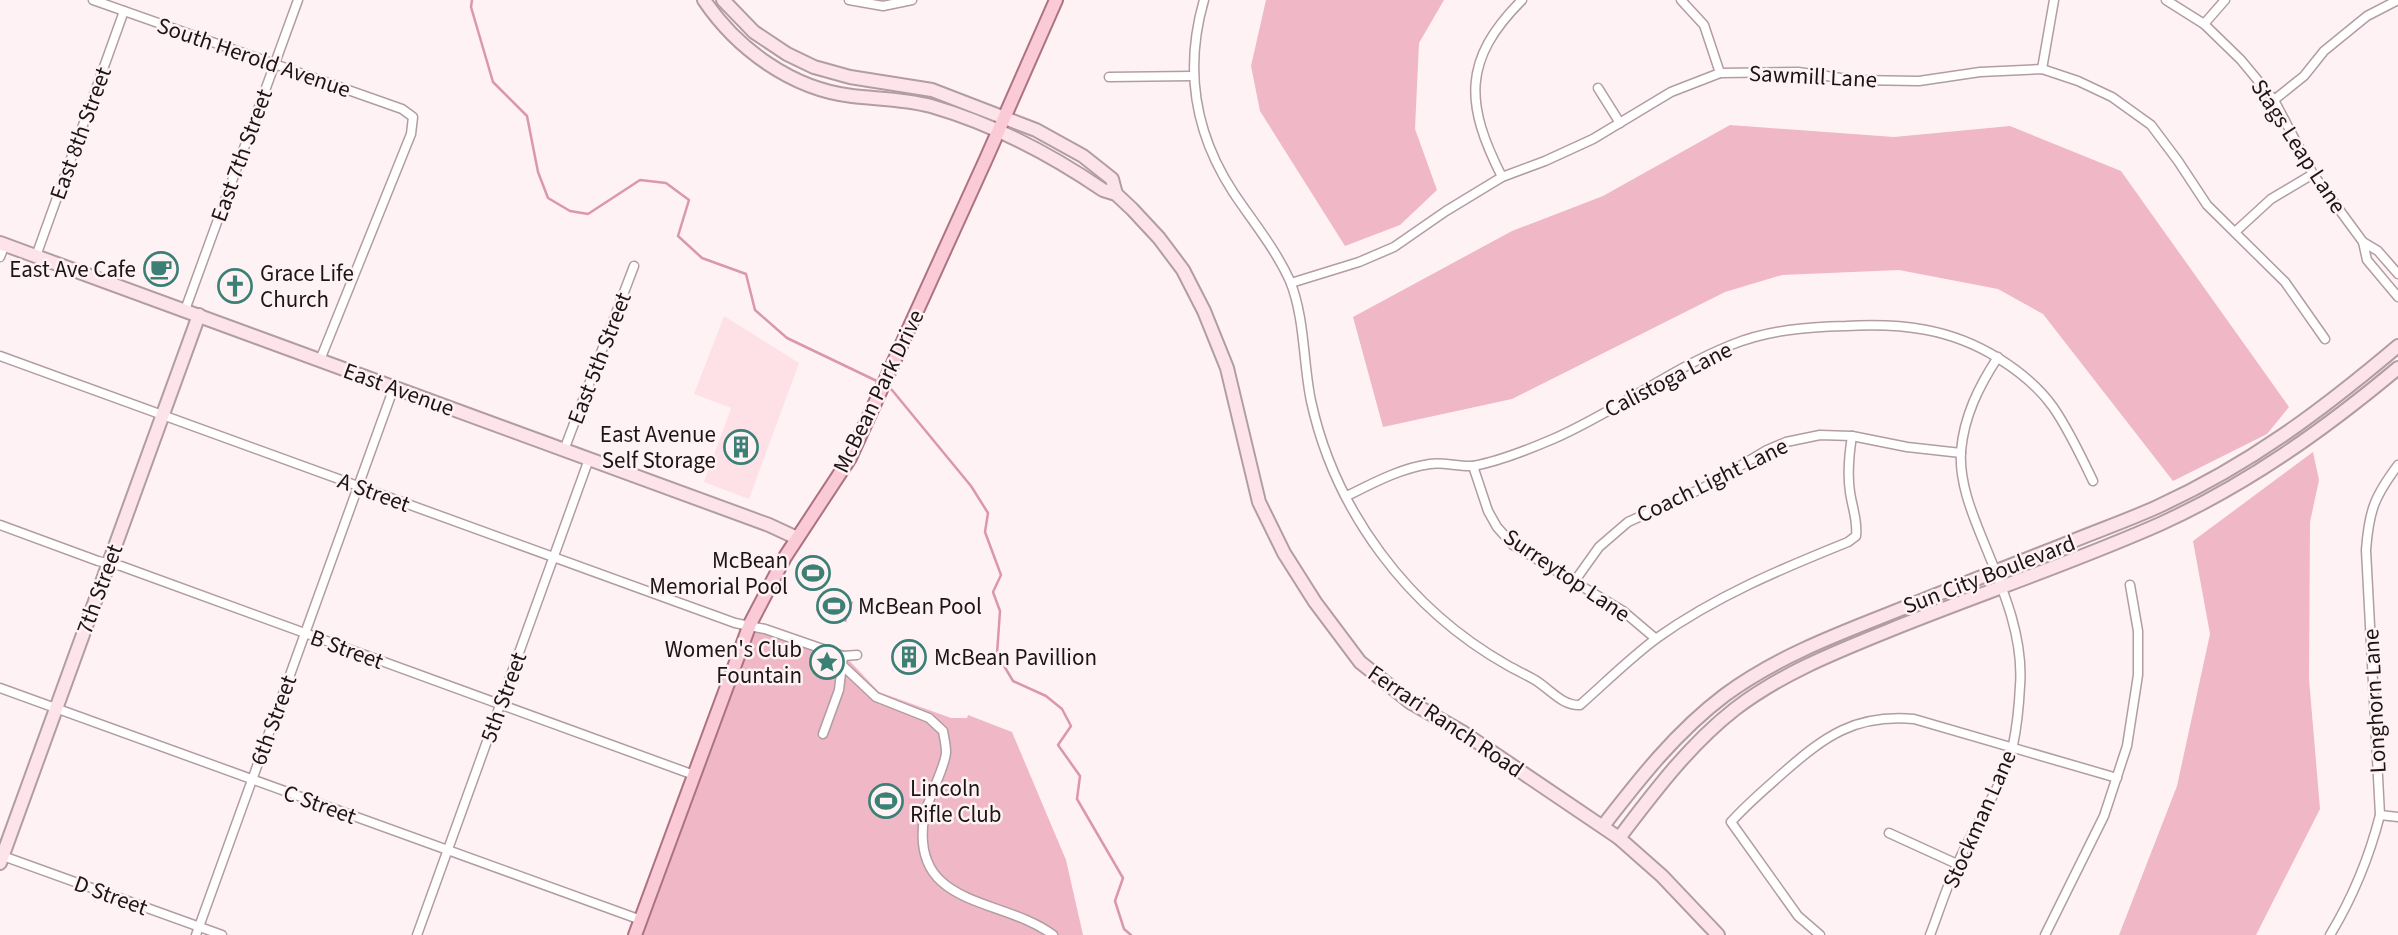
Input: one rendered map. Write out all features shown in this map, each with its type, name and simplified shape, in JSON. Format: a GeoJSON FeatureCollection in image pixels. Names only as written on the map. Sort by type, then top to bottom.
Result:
{"type":"FeatureCollection","features":[{"type":"Feature","properties":{"kind":"main road","name":"McBean Park Drive"},"geometry":{"type":"LineString","coordinates":[[635,935],[750,626],[776,573],[850,458],[1056,0]]}},
{"type":"Feature","properties":{"kind":"street","name":"East 7th Street"},"geometry":{"type":"LineString","coordinates":[[185,310],[298,0]]}},
{"type":"Feature","properties":{"kind":"street","name":"Ferrari Ranch Road"},"geometry":{"type":"LineString","coordinates":[[704,0],[718,21],[744,46],[779,71],[807,85],[849,96],[928,105],[1028,144],[1103,190],[1116,194],[1159,238],[1183,270],[1204,310],[1227,368],[1259,502],[1290,563],[1315,602],[1360,662],[1410,702],[1464,733],[1619,838],[1662,876],[1718,935]]}},
{"type":"Feature","properties":{"kind":"street","name":"Ferrari Ranch Road"},"geometry":{"type":"LineString","coordinates":[[723,0],[754,32],[786,54],[814,67],[850,77],[932,90],[1060,142],[1112,178],[1116,194]]}},
{"type":"Feature","properties":{"kind":"street"},"geometry":{"type":"LineString","coordinates":[[849,0],[883,6],[912,0]]}},
{"type":"Feature","properties":{"kind":"street"},"geometry":{"type":"LineString","coordinates":[[1204,0],[1199,18],[1192,76],[1202,127],[1215,161],[1265,236],[1291,283],[1303,341],[1310,398],[1331,469],[1361,525],[1389,565],[1425,604],[1461,635],[1537,681],[1567,704],[1580,705],[1656,639],[1723,597],[1777,570],[1848,542],[1856,536],[1848,465],[1852,436]]}},
{"type":"Feature","properties":{"kind":"street"},"geometry":{"type":"LineString","coordinates":[[1502,177],[1488,149],[1476,114],[1475,82],[1485,46],[1506,16],[1522,0]]}},
{"type":"Feature","properties":{"kind":"street"},"geometry":{"type":"LineString","coordinates":[[1681,0],[1704,25],[1720,73]]}},
{"type":"Feature","properties":{"kind":"street"},"geometry":{"type":"LineString","coordinates":[[2042,69],[2054,0]]}},
{"type":"Feature","properties":{"kind":"street","name":"Stags Leap Lane"},"geometry":{"type":"LineString","coordinates":[[2166,0],[2204,24],[2241,60],[2274,100],[2313,174],[2363,243],[2367,260],[2398,297]]}},
{"type":"Feature","properties":{"kind":"street"},"geometry":{"type":"LineString","coordinates":[[2204,24],[2225,0]]}},
{"type":"Feature","properties":{"kind":"street"},"geometry":{"type":"LineString","coordinates":[[2274,100],[2304,76],[2325,51],[2367,16],[2398,0]]}},
{"type":"Feature","properties":{"kind":"street","name":"South Herold Avenue"},"geometry":{"type":"LineString","coordinates":[[96,1],[402,109],[413,117],[411,134],[320,360]]}},
{"type":"Feature","properties":{"kind":"street","name":"East 8th Street"},"geometry":{"type":"LineString","coordinates":[[36,256],[124,11]]}},
{"type":"Feature","properties":{"kind":"street","name":"Sawmill Lane"},"geometry":{"type":"LineString","coordinates":[[1291,283],[1359,262],[1394,247],[1502,177],[1593,139],[1671,92],[1720,73],[1798,72],[1855,80],[1919,81],[1980,72],[2042,69],[2112,97],[2151,125],[2207,205],[2285,282],[2325,339]]}},
{"type":"Feature","properties":{"kind":"street"},"geometry":{"type":"LineString","coordinates":[[1109,77],[1192,76]]}},
{"type":"Feature","properties":{"kind":"street"},"geometry":{"type":"LineString","coordinates":[[1598,88],[1620,123]]}},
{"type":"Feature","properties":{"kind":"street"},"geometry":{"type":"LineString","coordinates":[[2235,232],[2271,199],[2313,174]]}},
{"type":"Feature","properties":{"kind":"street","name":"Stags Leap Lane"},"geometry":{"type":"LineString","coordinates":[[2363,243],[2378,251],[2398,274]]}},
{"type":"Feature","properties":{"kind":"street","name":"East Avenue"},"geometry":{"type":"LineString","coordinates":[[2,248],[36,256],[185,310],[769,525],[797,538]]}},
{"type":"Feature","properties":{"kind":"street","name":"East 5th Street"},"geometry":{"type":"LineString","coordinates":[[564,450],[634,267]]}},
{"type":"Feature","properties":{"kind":"street","name":"7th Street"},"geometry":{"type":"LineString","coordinates":[[1,858],[199,316]]}},
{"type":"Feature","properties":{"kind":"street","name":"Calistoga Lane"},"geometry":{"type":"LineString","coordinates":[[1347,496],[1383,478],[1431,464],[1473,466],[1556,438],[1699,360],[1732,345],[1777,331],[1859,325],[1910,326],[1959,337],[2015,368],[2033,383],[2052,405],[2093,481]]}},
{"type":"Feature","properties":{"kind":"street","name":"Sun City Boulevard"},"geometry":{"type":"LineString","coordinates":[[1619,838],[1691,750],[1735,710],[1775,683],[1830,654],[2201,486],[2279,440],[2398,346]]}},
{"type":"Feature","properties":{"kind":"street","name":"A Street"},"geometry":{"type":"LineString","coordinates":[[0,356],[842,660]]}},
{"type":"Feature","properties":{"kind":"street","name":"Stockman Lane"},"geometry":{"type":"LineString","coordinates":[[1930,935],[1957,864],[2013,747],[2021,682],[2019,654],[2009,610],[1971,509],[1962,476],[1961,453],[1972,404],[1985,376],[1998,358]]}},
{"type":"Feature","properties":{"kind":"street","name":"Sun City Boulevard"},"geometry":{"type":"LineString","coordinates":[[1603,827],[1645,771],[1677,736],[1744,682],[1766,668],[1823,640],[2128,537],[2209,500],[2305,441],[2398,368]]}},
{"type":"Feature","properties":{"kind":"street","name":"6th Street"},"geometry":{"type":"LineString","coordinates":[[197,931],[394,387]]}},
{"type":"Feature","properties":{"kind":"street","name":"Coach Light Lane"},"geometry":{"type":"LineString","coordinates":[[1574,582],[1598,547],[1628,522],[1703,488],[1767,450],[1786,442],[1820,435],[1852,436],[1907,447],[1961,453]]}},
{"type":"Feature","properties":{"kind":"street","name":"5th Street"},"geometry":{"type":"LineString","coordinates":[[417,935],[589,459]]}},
{"type":"Feature","properties":{"kind":"street","name":"Longhorn Lane"},"geometry":{"type":"LineString","coordinates":[[2330,935],[2349,904],[2375,837],[2380,815],[2366,550],[2369,516],[2380,489],[2398,465]]}},
{"type":"Feature","properties":{"kind":"street","name":"Surreytop Lane"},"geometry":{"type":"LineString","coordinates":[[1473,466],[1481,495],[1497,527],[1513,545],[1623,611],[1656,639]]}},
{"type":"Feature","properties":{"kind":"street","name":"B Street"},"geometry":{"type":"LineString","coordinates":[[0,526],[305,633],[694,775]]}},
{"type":"Feature","properties":{"kind":"street"},"geometry":{"type":"LineString","coordinates":[[2045,935],[2104,816],[2127,746],[2138,675],[2138,631],[2130,585]]}},
{"type":"Feature","properties":{"kind":"street"},"geometry":{"type":"LineString","coordinates":[[842,660],[857,655]]}},
{"type":"Feature","properties":{"kind":"street"},"geometry":{"type":"LineString","coordinates":[[823,734],[839,690],[842,660]]}},
{"type":"Feature","properties":{"kind":"street"},"geometry":{"type":"LineString","coordinates":[[842,660],[876,697],[929,718],[943,731],[947,755],[924,817],[922,848],[937,878],[961,897],[1040,925],[1053,935]]}},
{"type":"Feature","properties":{"kind":"street","name":"C Street"},"geometry":{"type":"LineString","coordinates":[[0,688],[641,920]]}},
{"type":"Feature","properties":{"kind":"street"},"geometry":{"type":"LineString","coordinates":[[1820,935],[1798,916],[1731,822],[1743,808],[1816,745],[1850,726],[1871,720],[1914,719],[2117,778]]}},
{"type":"Feature","properties":{"kind":"street"},"geometry":{"type":"LineString","coordinates":[[2380,815],[2398,817]]}},
{"type":"Feature","properties":{"kind":"street"},"geometry":{"type":"LineString","coordinates":[[1889,833],[1957,864]]}},
{"type":"Feature","properties":{"kind":"street","name":"D Street"},"geometry":{"type":"LineString","coordinates":[[1,858],[197,931],[222,935]]}},
{"type":"Feature","properties":{"kind":"shaded area"},"geometry":{"type":"Polygon","coordinates":[[[1266,0],[1444,0],[1419,43],[1415,129],[1437,190],[1400,225],[1345,246],[1260,111],[1251,66],[1266,0]]]}},
{"type":"Feature","properties":{"kind":"shaded area"},"geometry":{"type":"Polygon","coordinates":[[[1730,125],[1894,137],[2010,126],[2121,171],[2289,407],[2267,434],[2173,481],[2043,314],[1998,289],[1899,270],[1782,275],[1725,292],[1512,399],[1383,427],[1353,317],[1512,231],[1603,196],[1730,125]]]}},
{"type":"Feature","properties":{"kind":"shaded area"},"geometry":{"type":"Polygon","coordinates":[[[724,316],[799,363],[749,499],[704,482],[731,408],[694,394],[724,316]]]}},
{"type":"Feature","properties":{"kind":"shaded area"},"geometry":{"type":"Polygon","coordinates":[[[2313,452],[2319,480],[2310,522],[2309,679],[2320,809],[2256,935],[2119,935],[2177,786],[2210,634],[2193,541],[2313,452]]]}},
{"type":"Feature","properties":{"kind":"shaded area","name":"McBean Pool"},"geometry":{"type":"Polygon","coordinates":[[[823,591],[853,602],[846,622],[816,611],[823,591]]]}},
{"type":"Feature","properties":{"kind":"shaded area"},"geometry":{"type":"Polygon","coordinates":[[[755,626],[845,656],[879,692],[951,718],[967,718],[968,715],[1012,732],[1066,860],[1083,935],[642,935],[755,626]]]}},
{"type":"Feature","properties":{"kind":"waterway"},"geometry":{"type":"LineString","coordinates":[[472,0],[471,7],[493,82],[527,116],[538,172],[548,198],[570,211],[588,214],[640,180],[666,183],[689,200],[678,236],[702,258],[746,274],[755,310],[787,338],[881,383]]}},
{"type":"Feature","properties":{"kind":"waterway"},"geometry":{"type":"LineString","coordinates":[[887,387],[971,486],[988,513],[985,532],[1001,575],[993,592],[1000,611],[997,654],[1013,681],[1046,696],[1062,709],[1071,726],[1058,745],[1080,776],[1077,799],[1123,878],[1115,901],[1124,929],[1131,935]]}},
{"type":"Feature","properties":{"kind":"place","name":"East Ave Cafe"},"geometry":{"type":"Point","coordinates":[161,269]}},
{"type":"Feature","properties":{"kind":"place","name":"Grace Life Church"},"geometry":{"type":"Point","coordinates":[235,286]}},
{"type":"Feature","properties":{"kind":"place","name":"East Avenue Self Storage"},"geometry":{"type":"Point","coordinates":[741,447]}},
{"type":"Feature","properties":{"kind":"place","name":"McBean Memorial Pool"},"geometry":{"type":"Point","coordinates":[813,573]}},
{"type":"Feature","properties":{"kind":"place","name":"McBean Pool"},"geometry":{"type":"Point","coordinates":[834,606]}},
{"type":"Feature","properties":{"kind":"place","name":"McBean Pavillion"},"geometry":{"type":"Point","coordinates":[909,657]}},
{"type":"Feature","properties":{"kind":"place","name":"Women's Club Fountain"},"geometry":{"type":"Point","coordinates":[827,662]}},
{"type":"Feature","properties":{"kind":"place","name":"Lincoln Rifle Club"},"geometry":{"type":"Point","coordinates":[886,801]}}]}
